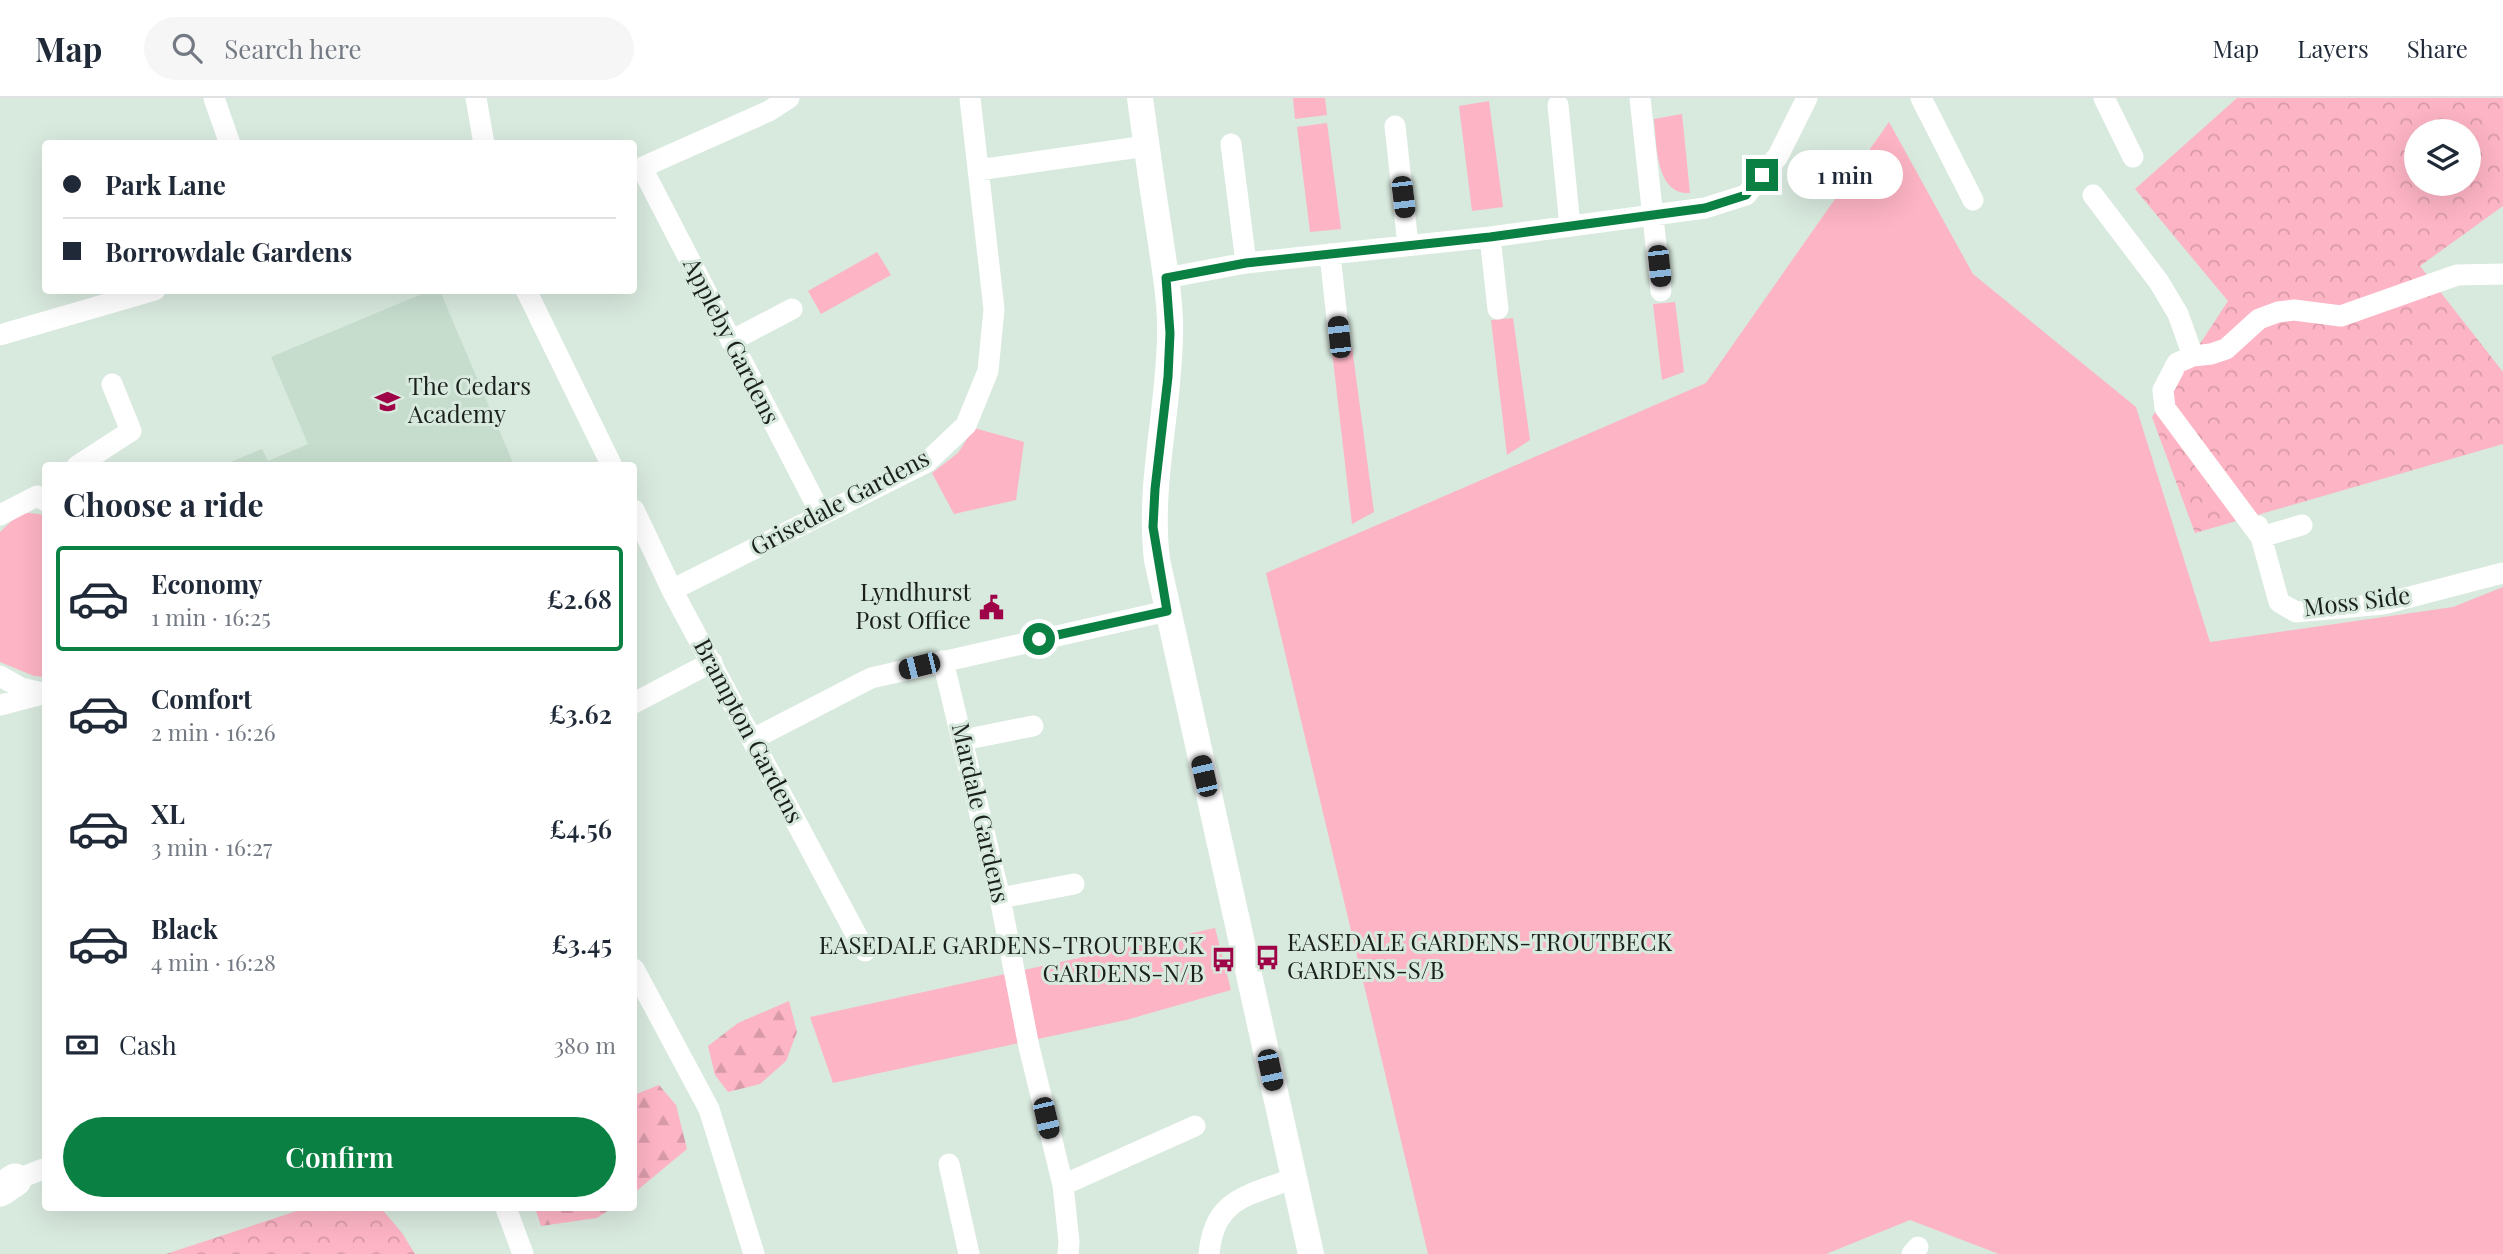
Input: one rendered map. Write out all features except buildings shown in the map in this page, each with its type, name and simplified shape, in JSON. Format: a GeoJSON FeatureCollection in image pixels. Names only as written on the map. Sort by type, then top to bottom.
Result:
{"type":"FeatureCollection","features":[{"type":"Feature","properties":{"kind":"street"},"geometry":{"type":"LineString","coordinates":[[214,98],[229,140]]}},
{"type":"Feature","properties":{"kind":"street"},"geometry":{"type":"LineString","coordinates":[[476,98],[483,140]]}},
{"type":"Feature","properties":{"kind":"street"},"geometry":{"type":"LineString","coordinates":[[638,169],[769,111],[789,98]]}},
{"type":"Feature","properties":{"kind":"street","name":"Grisedale Gardens"},"geometry":{"type":"LineString","coordinates":[[673,590],[927,462],[966,425],[988,371],[994,309],[970,98]]}},
{"type":"Feature","properties":{"kind":"street"},"geometry":{"type":"LineString","coordinates":[[1140,98],[1166,278],[1170,333],[1153,527],[1167,611],[1311,1254]]}},
{"type":"Feature","properties":{"kind":"street"},"geometry":{"type":"LineString","coordinates":[[1640,98],[1661,291]]}},
{"type":"Feature","properties":{"kind":"street"},"geometry":{"type":"LineString","coordinates":[[1166,278],[1246,263],[1490,237],[1705,208],[1746,195],[1778,156],[1807,98]]}},
{"type":"Feature","properties":{"kind":"street"},"geometry":{"type":"LineString","coordinates":[[1921,98],[1973,200]]}},
{"type":"Feature","properties":{"kind":"street"},"geometry":{"type":"LineString","coordinates":[[2104,98],[2133,157]]}},
{"type":"Feature","properties":{"kind":"street"},"geometry":{"type":"LineString","coordinates":[[1558,105],[1570,226]]}},
{"type":"Feature","properties":{"kind":"street"},"geometry":{"type":"LineString","coordinates":[[1395,126],[1408,245]]}},
{"type":"Feature","properties":{"kind":"street"},"geometry":{"type":"LineString","coordinates":[[1231,144],[1246,263]]}},
{"type":"Feature","properties":{"kind":"street"},"geometry":{"type":"LineString","coordinates":[[978,170],[1146,146]]}},
{"type":"Feature","properties":{"kind":"street","name":"Appleby Gardens"},"geometry":{"type":"LineString","coordinates":[[638,169],[821,514]]}},
{"type":"Feature","properties":{"kind":"street"},"geometry":{"type":"LineString","coordinates":[[2093,195],[2159,282],[2178,314],[2193,356],[2225,349],[2259,319],[2278,312],[2294,310],[2341,316],[2457,275],[2503,274]]}},
{"type":"Feature","properties":{"kind":"street"},"geometry":{"type":"LineString","coordinates":[[1490,237],[1498,309]]}},
{"type":"Feature","properties":{"kind":"street"},"geometry":{"type":"LineString","coordinates":[[1331,254],[1339,337]]}},
{"type":"Feature","properties":{"kind":"street"},"geometry":{"type":"LineString","coordinates":[[0,335],[141,294]]}},
{"type":"Feature","properties":{"kind":"street"},"geometry":{"type":"LineString","coordinates":[[528,294],[610,462]]}},
{"type":"Feature","properties":{"kind":"street"},"geometry":{"type":"LineString","coordinates":[[731,341],[792,309]]}},
{"type":"Feature","properties":{"kind":"street","name":"Moss Side"},"geometry":{"type":"LineString","coordinates":[[2193,356],[2177,363],[2168,378],[2163,390],[2165,408],[2260,531],[2280,602],[2296,612],[2383,604],[2503,573]]}},
{"type":"Feature","properties":{"kind":"street"},"geometry":{"type":"LineString","coordinates":[[83,462],[131,430],[112,384]]}},
{"type":"Feature","properties":{"kind":"street"},"geometry":{"type":"LineString","coordinates":[[0,515],[42,496]]}},
{"type":"Feature","properties":{"kind":"street","name":"Brampton Gardens"},"geometry":{"type":"LineString","coordinates":[[637,516],[673,590],[866,951]]}},
{"type":"Feature","properties":{"kind":"street"},"geometry":{"type":"LineString","coordinates":[[2260,531],[2302,525]]}},
{"type":"Feature","properties":{"kind":"street"},"geometry":{"type":"LineString","coordinates":[[753,739],[871,678],[1167,611]]}},
{"type":"Feature","properties":{"kind":"street","name":"Mardale Gardens"},"geometry":{"type":"LineString","coordinates":[[943,661],[1000,898],[1029,1047],[1063,1185],[1068,1254]]}},
{"type":"Feature","properties":{"kind":"street"},"geometry":{"type":"LineString","coordinates":[[637,701],[712,662]]}},
{"type":"Feature","properties":{"kind":"street"},"geometry":{"type":"LineString","coordinates":[[0,676],[21,688],[42,693]]}},
{"type":"Feature","properties":{"kind":"street"},"geometry":{"type":"LineString","coordinates":[[0,705],[42,694]]}},
{"type":"Feature","properties":{"kind":"street"},"geometry":{"type":"LineString","coordinates":[[963,740],[1032,726]]}},
{"type":"Feature","properties":{"kind":"street"},"geometry":{"type":"LineString","coordinates":[[1000,898],[1074,884]]}},
{"type":"Feature","properties":{"kind":"street"},"geometry":{"type":"LineString","coordinates":[[637,976],[709,1109],[754,1254]]}},
{"type":"Feature","properties":{"kind":"street"},"geometry":{"type":"LineString","coordinates":[[1063,1185],[1195,1126]]}},
{"type":"Feature","properties":{"kind":"street"},"geometry":{"type":"LineString","coordinates":[[949,1164],[969,1254]]}},
{"type":"Feature","properties":{"kind":"street"},"geometry":{"type":"LineString","coordinates":[[5,1183],[42,1169]]}},
{"type":"Feature","properties":{"kind":"street"},"geometry":{"type":"LineString","coordinates":[[1209,1254],[1210,1238],[1217,1218],[1241,1197],[1294,1178]]}},
{"type":"Feature","properties":{"kind":"street"},"geometry":{"type":"LineString","coordinates":[[507,1211],[523,1254]]}},
{"type":"Feature","properties":{"kind":"shaded area","name":"The Cedars Academy"},"geometry":{"type":"Polygon","coordinates":[[[422,294],[441,294],[513,462],[230,462],[262,449],[268,461],[308,444],[271,357],[422,294]]]}},
{"type":"Feature","properties":{"kind":"green space"},"geometry":{"type":"Polygon","coordinates":[[[1293,98],[1325,98],[1327,115],[1295,119],[1293,98]]]}},
{"type":"Feature","properties":{"kind":"green space"},"geometry":{"type":"Polygon","coordinates":[[[2237,98],[2503,98],[2503,206],[2420,266],[2503,372],[2503,444],[2195,533],[2152,417],[2228,301],[2135,189],[2237,98]]]}},
{"type":"Feature","properties":{"kind":"green space"},"geometry":{"type":"Polygon","coordinates":[[[1489,101],[1503,207],[1472,211],[1459,106],[1489,101]]]}},
{"type":"Feature","properties":{"kind":"green space"},"geometry":{"type":"Polygon","coordinates":[[[1682,114],[1690,193],[1670,186],[1664,177],[1656,141],[1654,119],[1682,114]]]}},
{"type":"Feature","properties":{"kind":"green space"},"geometry":{"type":"Polygon","coordinates":[[[1889,122],[1973,274],[2136,407],[2210,642],[2453,607],[2503,587],[2503,1254],[1999,1254],[1910,1220],[1826,1254],[1428,1254],[1266,573],[1706,383],[1889,122]]]}},
{"type":"Feature","properties":{"kind":"green space"},"geometry":{"type":"Polygon","coordinates":[[[1327,123],[1341,229],[1310,232],[1297,127],[1327,123]]]}},
{"type":"Feature","properties":{"kind":"green space"},"geometry":{"type":"Polygon","coordinates":[[[877,252],[891,275],[821,314],[808,291],[877,252]]]}},
{"type":"Feature","properties":{"kind":"green space"},"geometry":{"type":"Polygon","coordinates":[[[1675,302],[1684,372],[1662,380],[1653,304],[1675,302]]]}},
{"type":"Feature","properties":{"kind":"green space"},"geometry":{"type":"Polygon","coordinates":[[[1513,318],[1530,440],[1507,455],[1491,320],[1513,318]]]}},
{"type":"Feature","properties":{"kind":"green space"},"geometry":{"type":"Polygon","coordinates":[[[1352,347],[1374,512],[1352,524],[1332,351],[1352,347]]]}},
{"type":"Feature","properties":{"kind":"green space"},"geometry":{"type":"Polygon","coordinates":[[[974,428],[1024,442],[1016,500],[954,514],[932,473],[958,453],[974,428]]]}},
{"type":"Feature","properties":{"kind":"green space"},"geometry":{"type":"Polygon","coordinates":[[[21,512],[42,515],[42,677],[0,662],[0,532],[21,512]]]}},
{"type":"Feature","properties":{"kind":"green space"},"geometry":{"type":"Polygon","coordinates":[[[1215,928],[1231,990],[1126,1020],[833,1083],[810,1017],[1215,928]]]}},
{"type":"Feature","properties":{"kind":"green space"},"geometry":{"type":"Polygon","coordinates":[[[789,1001],[797,1032],[786,1061],[760,1084],[728,1092],[715,1075],[708,1046],[738,1023],[789,1001]]]}},
{"type":"Feature","properties":{"kind":"green space"},"geometry":{"type":"Polygon","coordinates":[[[659,1085],[676,1105],[687,1149],[637,1191],[637,1094],[659,1085]]]}},
{"type":"Feature","properties":{"kind":"green space"},"geometry":{"type":"Polygon","coordinates":[[[297,1211],[384,1211],[415,1254],[166,1254],[297,1211]]]}},
{"type":"Feature","properties":{"kind":"green space"},"geometry":{"type":"Polygon","coordinates":[[[536,1211],[608,1211],[597,1218],[541,1226],[536,1211]]]}},
{"type":"Feature","properties":{"kind":"place","name":"The Cedars Academy"},"geometry":{"type":"Point","coordinates":[388,401]}},
{"type":"Feature","properties":{"kind":"place","name":"Lyndhurst Post Office"},"geometry":{"type":"Point","coordinates":[991,607]}},
{"type":"Feature","properties":{"kind":"place","name":"EASEDALE GARDENS-TROUTBECK GARDENS-S/B"},"geometry":{"type":"Point","coordinates":[1267,957]}},
{"type":"Feature","properties":{"kind":"place","name":"EASEDALE GARDENS-TROUTBECK GARDENS-N/B"},"geometry":{"type":"Point","coordinates":[1224,960]}},
{"type":"Feature","properties":{"kind":"route"},"geometry":{"type":"LineString","coordinates":[[1039,639],[1167,611],[1153,527],[1168,377],[1170,333],[1166,278],[1246,263],[1490,237],[1705,208],[1746,195],[1762,175]]}}]}
